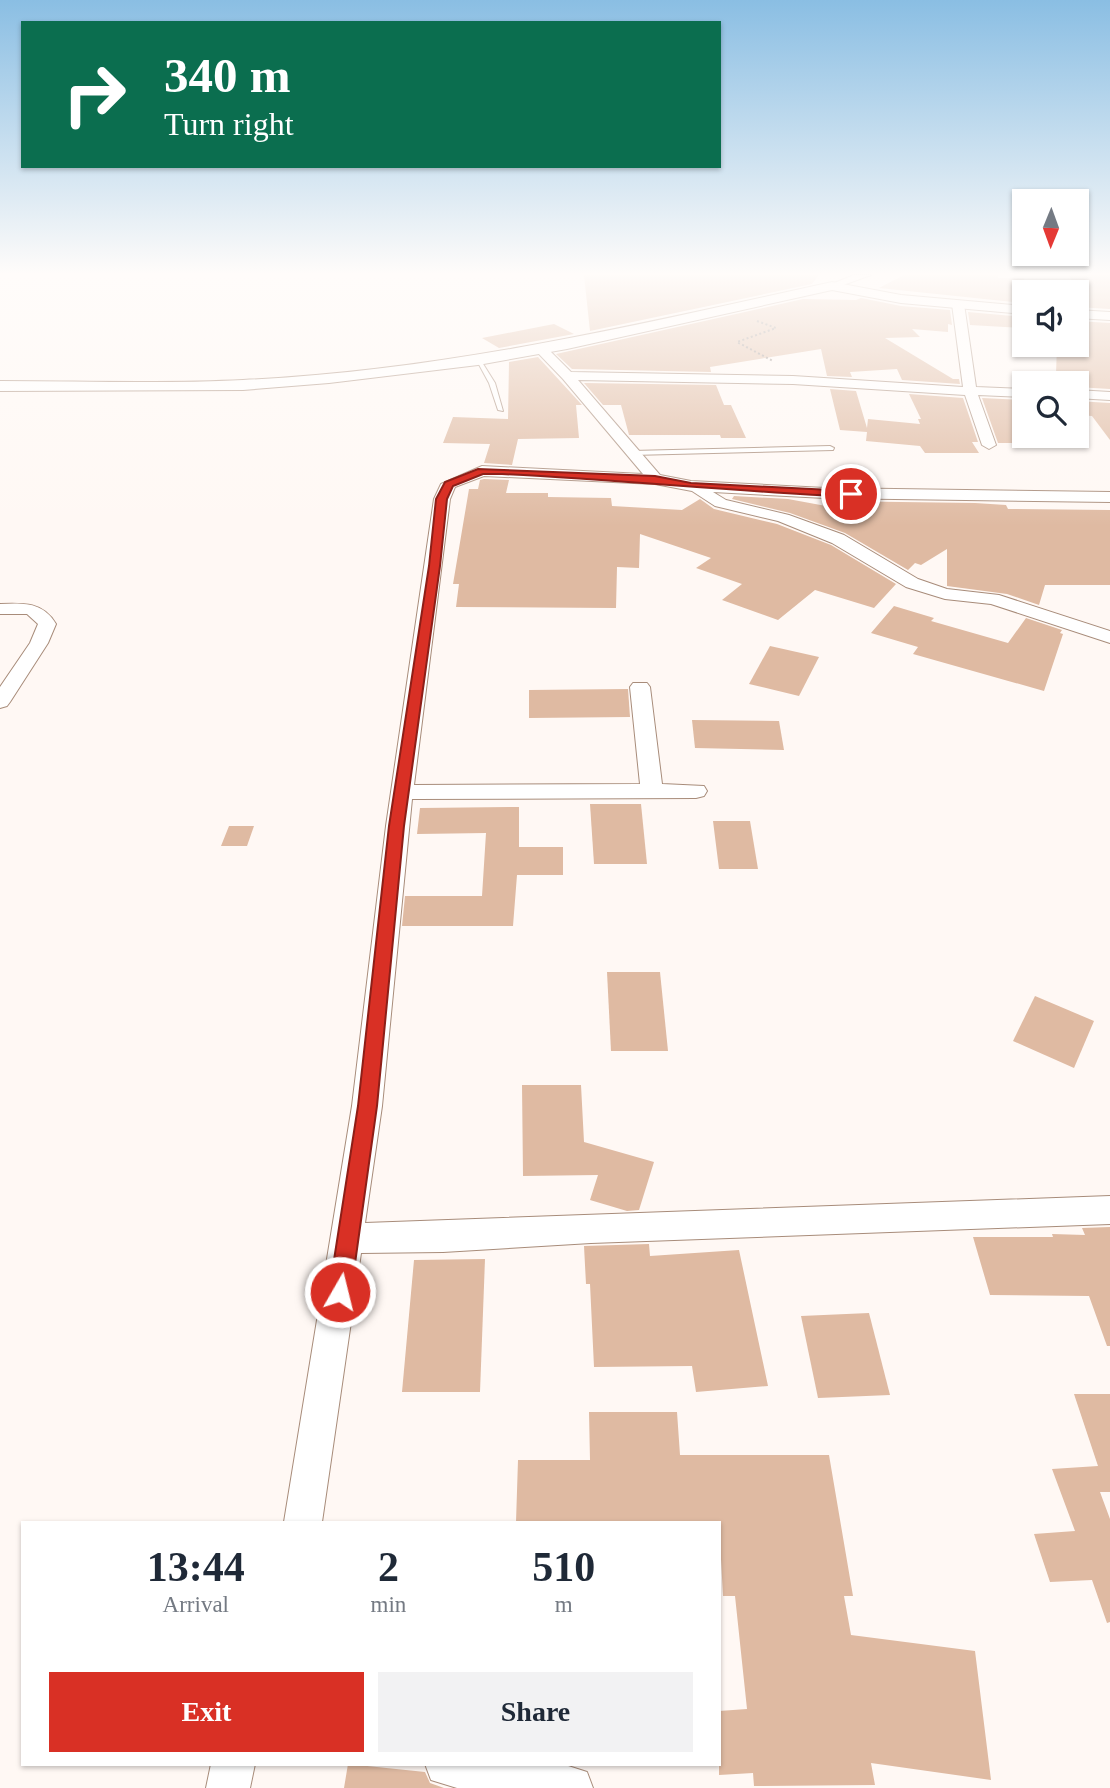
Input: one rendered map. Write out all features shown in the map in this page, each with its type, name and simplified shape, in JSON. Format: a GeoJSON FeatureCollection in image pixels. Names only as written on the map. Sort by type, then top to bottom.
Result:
{"type":"FeatureCollection","features":[{"type":"Feature","properties":{"kind":"street"},"geometry":{"type":"LineString","coordinates":[[0,386],[243,385],[329,378],[487,358]]}},
{"type":"Feature","properties":{"kind":"street"},"geometry":{"type":"LineString","coordinates":[[550,358],[655,479]]}},
{"type":"Feature","properties":{"kind":"street"},"geometry":{"type":"LineString","coordinates":[[966,358],[970,391],[989,445]]}},
{"type":"Feature","properties":{"kind":"street"},"geometry":{"type":"LineString","coordinates":[[568,376],[811,381],[1012,393]]}},
{"type":"Feature","properties":{"kind":"street"},"geometry":{"type":"LineString","coordinates":[[1089,395],[1110,396]]}},
{"type":"Feature","properties":{"kind":"street"},"geometry":{"type":"LineString","coordinates":[[303,1521],[367,1106],[397,826],[442,499],[449,484],[482,471],[655,479],[691,486],[825,493],[1110,497]]}},
{"type":"Feature","properties":{"kind":"street"},"geometry":{"type":"LineString","coordinates":[[691,486],[721,503],[783,518],[838,539],[912,583],[945,594],[993,599],[1110,637]]}},
{"type":"Feature","properties":{"kind":"street"},"geometry":{"type":"LineString","coordinates":[[0,609],[34,609],[43,614],[47,624],[39,643],[0,702]]}},
{"type":"Feature","properties":{"kind":"street"},"geometry":{"type":"LineString","coordinates":[[640,687],[652,790]]}},
{"type":"Feature","properties":{"kind":"street"},"geometry":{"type":"LineString","coordinates":[[403,792],[480,794],[696,791]]}},
{"type":"Feature","properties":{"kind":"street"},"geometry":{"type":"LineString","coordinates":[[348,1238],[443,1237],[592,1228],[1110,1210]]}},
{"type":"Feature","properties":{"kind":"street"},"geometry":{"type":"LineString","coordinates":[[228,1788],[233,1766]]}},
{"type":"Feature","properties":{"kind":"street"},"geometry":{"type":"LineString","coordinates":[[457,1766],[571,1788]]}},
{"type":"Feature","properties":{"kind":"lane"},"geometry":{"type":"LineString","coordinates":[[478,360],[492,383],[501,410]]}},
{"type":"Feature","properties":{"kind":"lane"},"geometry":{"type":"LineString","coordinates":[[632,453],[830,448]]}},
{"type":"Feature","properties":{"kind":"path"},"geometry":{"type":"LineString","coordinates":[[768,358],[811,381]]}},
{"type":"Feature","properties":{"kind":"building"},"geometry":{"type":"Polygon","coordinates":[[[539,358],[582,405],[576,405],[579,438],[518,439],[512,465],[484,463],[490,444],[443,443],[453,417],[508,419],[509,362],[539,358]]]}},
{"type":"Feature","properties":{"kind":"building"},"geometry":{"type":"Polygon","coordinates":[[[561,358],[763,358],[710,367],[711,372],[572,369],[561,358]]]}},
{"type":"Feature","properties":{"kind":"building"},"geometry":{"type":"Polygon","coordinates":[[[823,358],[919,358],[953,379],[959,379],[960,384],[902,380],[897,369],[850,372],[852,377],[827,376],[823,358]]]}},
{"type":"Feature","properties":{"kind":"building"},"geometry":{"type":"Polygon","coordinates":[[[1057,358],[1110,358],[1110,389],[1089,388],[1089,371],[1056,371],[1057,358]]]}},
{"type":"Feature","properties":{"kind":"building"},"geometry":{"type":"Polygon","coordinates":[[[584,383],[716,385],[724,405],[731,405],[746,438],[721,438],[720,435],[629,435],[621,405],[603,405],[584,383]]]}},
{"type":"Feature","properties":{"kind":"building"},"geometry":{"type":"Polygon","coordinates":[[[830,389],[856,391],[867,428],[868,419],[920,424],[918,419],[921,419],[909,394],[963,398],[978,442],[972,442],[979,453],[925,453],[920,446],[866,441],[867,432],[840,430],[830,389]]]}},
{"type":"Feature","properties":{"kind":"building"},"geometry":{"type":"Polygon","coordinates":[[[982,398],[1012,399],[1012,443],[998,443],[982,398]]]}},
{"type":"Feature","properties":{"kind":"building"},"geometry":{"type":"Polygon","coordinates":[[[1089,402],[1110,403],[1110,440],[1092,416],[1089,416],[1089,402]]]}},
{"type":"Feature","properties":{"kind":"building"},"geometry":{"type":"Polygon","coordinates":[[[480,480],[509,480],[506,493],[611,498],[612,506],[682,510],[700,499],[714,509],[777,524],[831,545],[896,584],[874,608],[815,590],[778,620],[722,600],[742,584],[696,568],[711,558],[640,534],[639,568],[617,567],[616,608],[456,607],[459,584],[453,584],[469,489],[478,489],[480,480]]]}},
{"type":"Feature","properties":{"kind":"building"},"geometry":{"type":"Polygon","coordinates":[[[734,496],[788,499],[826,506],[826,501],[975,503],[1006,505],[1008,509],[1110,510],[1110,585],[1045,585],[1039,605],[1007,594],[947,586],[947,549],[921,565],[915,563],[908,570],[845,533],[790,513],[732,499],[734,496]]]}},
{"type":"Feature","properties":{"kind":"building"},"geometry":{"type":"Polygon","coordinates":[[[894,606],[934,618],[931,621],[1008,643],[1026,618],[1062,630],[1044,691],[913,654],[918,647],[871,633],[894,606]]]}},
{"type":"Feature","properties":{"kind":"building"},"geometry":{"type":"Polygon","coordinates":[[[770,646],[819,657],[799,696],[749,684],[770,646]]]}},
{"type":"Feature","properties":{"kind":"building"},"geometry":{"type":"Polygon","coordinates":[[[628,689],[630,717],[529,718],[529,690],[628,689]]]}},
{"type":"Feature","properties":{"kind":"building"},"geometry":{"type":"Polygon","coordinates":[[[692,720],[779,721],[784,750],[695,748],[692,720]]]}},
{"type":"Feature","properties":{"kind":"building"},"geometry":{"type":"Polygon","coordinates":[[[590,804],[641,804],[647,864],[594,864],[590,804]]]}},
{"type":"Feature","properties":{"kind":"building"},"geometry":{"type":"Polygon","coordinates":[[[519,807],[519,847],[563,847],[563,875],[517,875],[513,926],[402,926],[405,896],[482,896],[486,833],[417,834],[420,808],[519,807]]]}},
{"type":"Feature","properties":{"kind":"building"},"geometry":{"type":"Polygon","coordinates":[[[713,821],[750,821],[758,869],[719,869],[713,821]]]}},
{"type":"Feature","properties":{"kind":"building"},"geometry":{"type":"Polygon","coordinates":[[[229,826],[254,826],[247,846],[221,846],[229,826]]]}},
{"type":"Feature","properties":{"kind":"building"},"geometry":{"type":"Polygon","coordinates":[[[607,972],[660,972],[668,1051],[611,1051],[607,972]]]}},
{"type":"Feature","properties":{"kind":"building"},"geometry":{"type":"Polygon","coordinates":[[[1035,996],[1094,1021],[1074,1068],[1013,1041],[1035,996]]]}},
{"type":"Feature","properties":{"kind":"building"},"geometry":{"type":"Polygon","coordinates":[[[522,1085],[581,1085],[584,1142],[654,1162],[639,1210],[627,1211],[590,1200],[598,1175],[523,1176],[522,1085]]]}},
{"type":"Feature","properties":{"kind":"building"},"geometry":{"type":"Polygon","coordinates":[[[1110,1227],[1110,1346],[1107,1346],[1089,1296],[990,1295],[973,1237],[1085,1235],[1082,1228],[1110,1227]]]}},
{"type":"Feature","properties":{"kind":"building"},"geometry":{"type":"Polygon","coordinates":[[[649,1244],[650,1256],[739,1250],[768,1386],[696,1392],[692,1366],[594,1367],[590,1284],[586,1284],[584,1246],[649,1244]]]}},
{"type":"Feature","properties":{"kind":"building"},"geometry":{"type":"Polygon","coordinates":[[[485,1259],[480,1392],[402,1392],[414,1260],[485,1259]]]}},
{"type":"Feature","properties":{"kind":"building"},"geometry":{"type":"Polygon","coordinates":[[[869,1313],[890,1395],[818,1398],[801,1316],[869,1313]]]}},
{"type":"Feature","properties":{"kind":"building"},"geometry":{"type":"Polygon","coordinates":[[[1074,1394],[1110,1394],[1110,1492],[1100,1492],[1110,1519],[1110,1622],[1107,1623],[1092,1580],[1050,1582],[1034,1534],[1075,1531],[1052,1469],[1098,1466],[1074,1394]]]}},
{"type":"Feature","properties":{"kind":"building"},"geometry":{"type":"Polygon","coordinates":[[[589,1412],[677,1412],[680,1455],[829,1455],[853,1596],[844,1596],[851,1635],[975,1651],[991,1780],[871,1763],[875,1785],[754,1786],[753,1773],[719,1775],[721,1711],[747,1709],[735,1596],[723,1596],[721,1521],[516,1521],[518,1460],[590,1460],[589,1412]]]}},
{"type":"Feature","properties":{"kind":"building"},"geometry":{"type":"Polygon","coordinates":[[[348,1766],[367,1766],[425,1772],[430,1783],[444,1788],[344,1788],[348,1766]]]}},
{"type":"Feature","properties":{"kind":"route"},"geometry":{"type":"LineString","coordinates":[[340,1292],[367,1106],[397,826],[435,566],[442,499],[449,484],[461,477],[482,471],[502,471],[655,479],[691,486],[851,494]]}}]}
